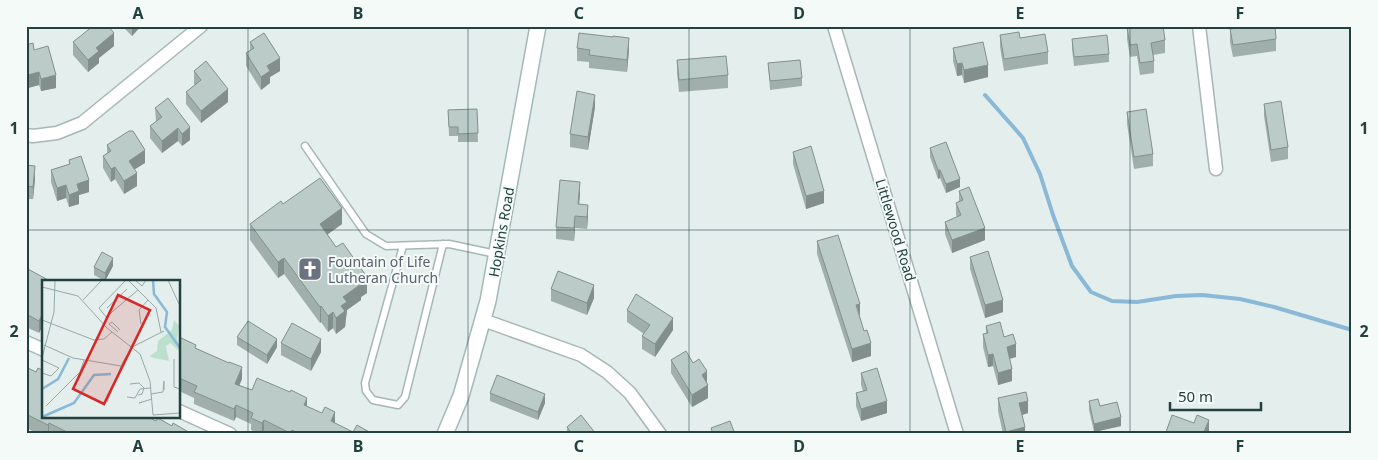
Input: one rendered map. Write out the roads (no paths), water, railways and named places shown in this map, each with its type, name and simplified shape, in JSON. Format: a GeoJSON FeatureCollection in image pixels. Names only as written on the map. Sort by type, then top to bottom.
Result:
{"type":"FeatureCollection","features":[{"type":"Feature","properties":{"kind":"main road","name":"Hopkins Road"},"geometry":{"type":"LineString","coordinates":[[445,434],[461,396],[488,302],[538,26]]}},
{"type":"Feature","properties":{"kind":"street"},"geometry":{"type":"LineString","coordinates":[[26,135],[33,136],[57,132],[82,123],[201,26]]}},
{"type":"Feature","properties":{"kind":"street","name":"Littlewood Road"},"geometry":{"type":"LineString","coordinates":[[834,26],[957,434]]}},
{"type":"Feature","properties":{"kind":"street"},"geometry":{"type":"LineString","coordinates":[[1199,26],[1216,169]]}},
{"type":"Feature","properties":{"kind":"street"},"geometry":{"type":"LineString","coordinates":[[483,320],[581,355],[607,372],[630,393],[660,434]]}},
{"type":"Feature","properties":{"kind":"street"},"geometry":{"type":"LineString","coordinates":[[26,342],[42,349]]}},
{"type":"Feature","properties":{"kind":"street"},"geometry":{"type":"LineString","coordinates":[[180,411],[230,434]]}},
{"type":"Feature","properties":{"kind":"lane"},"geometry":{"type":"LineString","coordinates":[[305,146],[366,234],[386,246],[449,244],[496,254]]}},
{"type":"Feature","properties":{"kind":"lane"},"geometry":{"type":"LineString","coordinates":[[403,246],[364,384],[366,392],[373,400],[398,405],[405,397],[443,244]]}},
{"type":"Feature","properties":{"kind":"waterway"},"geometry":{"type":"LineString","coordinates":[[985,95],[1023,138],[1040,174],[1072,266],[1091,292],[1112,301],[1137,302],[1176,296],[1202,295],[1240,299],[1352,330]]}},
{"type":"Feature","properties":{"kind":"place","name":"Fountain of Life Lutheran Church"},"geometry":{"type":"Point","coordinates":[310,269]}}]}
